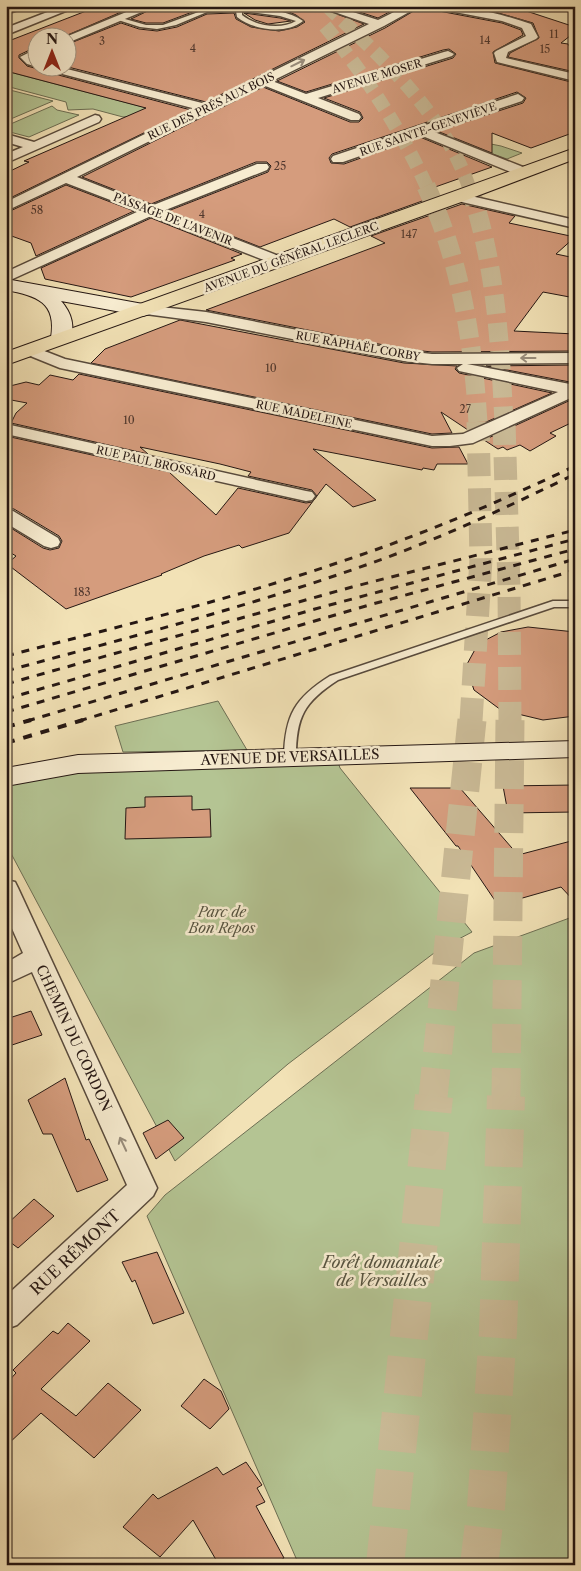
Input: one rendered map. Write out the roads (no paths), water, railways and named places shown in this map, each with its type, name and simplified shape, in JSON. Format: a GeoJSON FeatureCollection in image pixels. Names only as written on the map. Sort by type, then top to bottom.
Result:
{"type":"FeatureCollection","features":[{"type":"Feature","properties":{"kind":"main road","name":"AVENUE DU GÉNÉRAL LECLERC"},"geometry":{"type":"LineString","coordinates":[[6,359],[458,197],[575,153]]}},
{"type":"Feature","properties":{"kind":"street"},"geometry":{"type":"LineString","coordinates":[[6,11],[25,6]]}},
{"type":"Feature","properties":{"kind":"street"},"geometry":{"type":"LineString","coordinates":[[6,32],[73,6]]}},
{"type":"Feature","properties":{"kind":"street"},"geometry":{"type":"LineString","coordinates":[[78,35],[151,6]]}},
{"type":"Feature","properties":{"kind":"street"},"geometry":{"type":"LineString","coordinates":[[322,6],[380,24]]}},
{"type":"Feature","properties":{"kind":"street","name":"RUE DES PRÉS AUX BOIS"},"geometry":{"type":"LineString","coordinates":[[6,207],[415,6]]}},
{"type":"Feature","properties":{"kind":"street"},"geometry":{"type":"LineString","coordinates":[[439,6],[504,18],[527,26],[532,36],[528,41],[504,48],[500,53],[501,60],[575,78]]}},
{"type":"Feature","properties":{"kind":"street","name":"AVENUE MOSER"},"geometry":{"type":"LineString","coordinates":[[306,98],[448,54]]}},
{"type":"Feature","properties":{"kind":"street"},"geometry":{"type":"LineString","coordinates":[[78,75],[208,108]]}},
{"type":"Feature","properties":{"kind":"street"},"geometry":{"type":"LineString","coordinates":[[262,81],[355,117]]}},
{"type":"Feature","properties":{"kind":"street","name":"RUE SAINTE-GENEVIÈVE"},"geometry":{"type":"LineString","coordinates":[[338,159],[518,98]]}},
{"type":"Feature","properties":{"kind":"street"},"geometry":{"type":"LineString","coordinates":[[6,159],[95,119]]}},
{"type":"Feature","properties":{"kind":"street"},"geometry":{"type":"LineString","coordinates":[[420,132],[523,172]]}},
{"type":"Feature","properties":{"kind":"street"},"geometry":{"type":"LineString","coordinates":[[6,138],[34,146]]}},
{"type":"Feature","properties":{"kind":"street"},"geometry":{"type":"LineString","coordinates":[[6,278],[151,211],[262,167]]}},
{"type":"Feature","properties":{"kind":"street","name":"PASSAGE DE L'AVENIR"},"geometry":{"type":"LineString","coordinates":[[66,178],[279,260]]}},
{"type":"Feature","properties":{"kind":"street"},"geometry":{"type":"LineString","coordinates":[[458,197],[575,224]]}},
{"type":"Feature","properties":{"kind":"street"},"geometry":{"type":"LineString","coordinates":[[6,284],[143,310]]}},
{"type":"Feature","properties":{"kind":"street"},"geometry":{"type":"LineString","coordinates":[[38,290],[61,312],[64,320],[61,338]]}},
{"type":"Feature","properties":{"kind":"street","name":"RUE RAPHAËL CORBY"},"geometry":{"type":"LineString","coordinates":[[143,310],[206,318],[404,356],[432,359],[575,358]]}},
{"type":"Feature","properties":{"kind":"street","name":"RUE MADELEINE"},"geometry":{"type":"LineString","coordinates":[[29,350],[60,364],[432,441],[467,439],[575,390]]}},
{"type":"Feature","properties":{"kind":"street"},"geometry":{"type":"LineString","coordinates":[[432,359],[451,365],[575,390]]}},
{"type":"Feature","properties":{"kind":"street","name":"RUE PAUL BROSSARD"},"geometry":{"type":"LineString","coordinates":[[6,429],[306,496]]}},
{"type":"Feature","properties":{"kind":"street"},"geometry":{"type":"LineString","coordinates":[[6,515],[51,542]]}},
{"type":"Feature","properties":{"kind":"street","name":"AVENUE DE VERSAILLES"},"geometry":{"type":"LineString","coordinates":[[6,777],[78,764],[575,749]]}},
{"type":"Feature","properties":{"kind":"street","name":"CHEMIN DU CORDON"},"geometry":{"type":"LineString","coordinates":[[6,888],[143,1188]]}},
{"type":"Feature","properties":{"kind":"street"},"geometry":{"type":"LineString","coordinates":[[6,975],[37,957]]}},
{"type":"Feature","properties":{"kind":"street","name":"RUE RÉMONT"},"geometry":{"type":"LineString","coordinates":[[6,1316],[143,1188]]}},
{"type":"Feature","properties":{"kind":"lane"},"geometry":{"type":"LineString","coordinates":[[118,20],[146,27],[164,27],[206,11],[238,10],[255,10],[300,21],[288,28],[272,27],[245,20],[239,16],[238,10]]}},
{"type":"Feature","properties":{"kind":"lane"},"geometry":{"type":"LineString","coordinates":[[290,757],[289,732],[301,702],[317,688],[334,678],[553,604],[575,604]]}},
{"type":"Feature","properties":{"kind":"tunnel"},"geometry":{"type":"LineString","coordinates":[[327,6],[390,67],[428,111],[458,160],[469,187]]}},
{"type":"Feature","properties":{"kind":"tunnel"},"geometry":{"type":"LineString","coordinates":[[325,26],[354,64],[394,123],[427,187]]}},
{"type":"Feature","properties":{"kind":"tunnel"},"geometry":{"type":"LineString","coordinates":[[426,186],[438,215],[457,273],[469,332],[478,423]]}},
{"type":"Feature","properties":{"kind":"tunnel"},"geometry":{"type":"LineString","coordinates":[[469,186],[478,215],[491,274],[501,363],[504,423]]}},
{"type":"Feature","properties":{"kind":"tunnel"},"geometry":{"type":"LineString","coordinates":[[471,721],[481,559],[478,422]]}},
{"type":"Feature","properties":{"kind":"tunnel"},"geometry":{"type":"LineString","coordinates":[[504,422],[509,587],[510,720]]}},
{"type":"Feature","properties":{"kind":"tunnel"},"geometry":{"type":"LineString","coordinates":[[433,1097],[472,720]]}},
{"type":"Feature","properties":{"kind":"tunnel"},"geometry":{"type":"LineString","coordinates":[[506,1097],[510,720]]}},
{"type":"Feature","properties":{"kind":"tunnel"},"geometry":{"type":"LineString","coordinates":[[385,1565],[434,1096]]}},
{"type":"Feature","properties":{"kind":"tunnel"},"geometry":{"type":"LineString","coordinates":[[479,1565],[486,1507],[498,1331],[506,1096]]}},
{"type":"Feature","properties":{"kind":"railway"},"geometry":{"type":"LineString","coordinates":[[6,656],[214,601],[337,563],[398,542],[458,518],[575,466]]}},
{"type":"Feature","properties":{"kind":"railway"},"geometry":{"type":"LineString","coordinates":[[6,671],[198,618],[341,574],[412,548],[459,528],[575,474]]}},
{"type":"Feature","properties":{"kind":"railway"},"geometry":{"type":"LineString","coordinates":[[6,684],[352,587],[575,530]]}},
{"type":"Feature","properties":{"kind":"railway"},"geometry":{"type":"LineString","coordinates":[[6,699],[315,609],[575,539]]}},
{"type":"Feature","properties":{"kind":"railway"},"geometry":{"type":"LineString","coordinates":[[6,712],[369,605],[575,549]]}},
{"type":"Feature","properties":{"kind":"railway"},"geometry":{"type":"LineString","coordinates":[[27,721],[575,559]]}},
{"type":"Feature","properties":{"kind":"railway"},"geometry":{"type":"LineString","coordinates":[[79,721],[575,570]]}},
{"type":"Feature","properties":{"kind":"railway"},"geometry":{"type":"LineString","coordinates":[[6,727],[31,720]]}},
{"type":"Feature","properties":{"kind":"railway"},"geometry":{"type":"LineString","coordinates":[[6,743],[83,720]]}},
{"type":"Feature","properties":{"kind":"park label","name":"Parc de Bon Repos"},"geometry":{"type":"Point","coordinates":[222,920]}},
{"type":"Feature","properties":{"kind":"park label","name":"Forêt domaniale de Versailles"},"geometry":{"type":"Point","coordinates":[382,1271]}}]}
